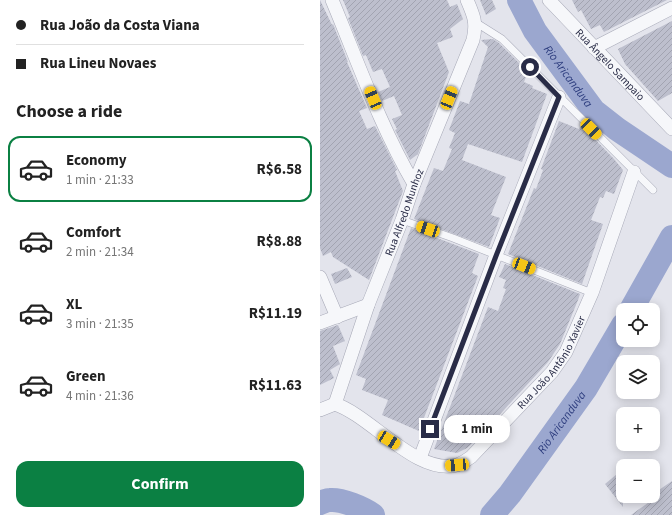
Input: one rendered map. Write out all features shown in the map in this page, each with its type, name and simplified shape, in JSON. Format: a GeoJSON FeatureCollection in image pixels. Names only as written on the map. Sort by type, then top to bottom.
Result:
{"type":"FeatureCollection","features":[{"type":"Feature","properties":{"kind":"street"},"geometry":{"type":"LineString","coordinates":[[332,0],[390,139],[414,184]]}},
{"type":"Feature","properties":{"kind":"street"},"geometry":{"type":"LineString","coordinates":[[468,0],[475,22]]}},
{"type":"Feature","properties":{"kind":"street","name":"Rua Ângelo Sampaio"},"geometry":{"type":"LineString","coordinates":[[549,0],[594,48],[670,124]]}},
{"type":"Feature","properties":{"kind":"street"},"geometry":{"type":"LineString","coordinates":[[594,48],[672,8]]}},
{"type":"Feature","properties":{"kind":"street","name":"Rua Alfredo Munhoz"},"geometry":{"type":"LineString","coordinates":[[335,404],[368,305],[402,220],[414,184],[473,40],[476,29],[475,22]]}},
{"type":"Feature","properties":{"kind":"street"},"geometry":{"type":"LineString","coordinates":[[420,458],[496,256],[559,97]]}},
{"type":"Feature","properties":{"kind":"street","name":"Rua João Antônio Xavier"},"geometry":{"type":"LineString","coordinates":[[335,404],[350,411],[389,440],[420,458],[440,466],[457,465],[471,457],[552,372],[566,352],[592,293],[634,172]]}},
{"type":"Feature","properties":{"kind":"street"},"geometry":{"type":"LineString","coordinates":[[320,277],[337,317]]}},
{"type":"Feature","properties":{"kind":"street"},"geometry":{"type":"LineString","coordinates":[[320,323],[368,305]]}},
{"type":"Feature","properties":{"kind":"street"},"geometry":{"type":"LineString","coordinates":[[320,410],[335,404]]}},
{"type":"Feature","properties":{"kind":"lane"},"geometry":{"type":"LineString","coordinates":[[475,22],[502,39],[653,190]]}},
{"type":"Feature","properties":{"kind":"lane"},"geometry":{"type":"LineString","coordinates":[[402,220],[453,238],[592,293]]}},
{"type":"Feature","properties":{"kind":"building"},"geometry":{"type":"Polygon","coordinates":[[[320,0],[332,25],[333,24],[347,62],[367,108],[359,111],[367,129],[375,126],[397,170],[395,171],[403,191],[369,280],[333,257],[331,252],[323,256],[320,248],[320,0]]]}},
{"type":"Feature","properties":{"kind":"building"},"geometry":{"type":"Polygon","coordinates":[[[343,0],[447,0],[450,7],[457,4],[463,19],[450,29],[453,37],[437,43],[449,72],[418,154],[410,160],[395,130],[397,129],[392,119],[402,115],[394,96],[382,101],[378,92],[390,87],[382,69],[373,72],[366,55],[363,56],[348,18],[350,17],[343,0]]]}},
{"type":"Feature","properties":{"kind":"building"},"geometry":{"type":"Polygon","coordinates":[[[480,0],[492,0],[496,9],[486,15],[480,0]]]}},
{"type":"Feature","properties":{"kind":"building"},"geometry":{"type":"Polygon","coordinates":[[[572,0],[667,0],[604,32],[600,25],[591,29],[581,10],[578,12],[572,0]]]}},
{"type":"Feature","properties":{"kind":"building"},"geometry":{"type":"Polygon","coordinates":[[[672,21],[672,93],[658,101],[625,64],[618,49],[672,21]]]}},
{"type":"Feature","properties":{"kind":"building"},"geometry":{"type":"Polygon","coordinates":[[[493,39],[499,43],[528,72],[524,82],[533,86],[532,88],[547,94],[522,162],[468,144],[462,160],[506,177],[491,215],[500,218],[489,247],[414,219],[434,168],[443,171],[452,149],[449,148],[455,133],[449,130],[460,101],[469,104],[488,47],[481,40],[493,39]]]}},
{"type":"Feature","properties":{"kind":"building"},"geometry":{"type":"Polygon","coordinates":[[[559,121],[579,129],[581,125],[623,170],[614,194],[606,191],[603,198],[600,197],[591,220],[603,224],[582,284],[508,254],[534,188],[536,189],[543,170],[541,169],[559,121]]]}},
{"type":"Feature","properties":{"kind":"building"},"geometry":{"type":"Polygon","coordinates":[[[411,228],[479,254],[472,273],[478,276],[419,431],[382,415],[388,400],[362,390],[366,379],[356,375],[411,228]]]}},
{"type":"Feature","properties":{"kind":"building"},"geometry":{"type":"Polygon","coordinates":[[[505,264],[580,294],[578,300],[560,344],[548,362],[478,438],[467,448],[457,453],[434,449],[488,307],[498,311],[506,289],[503,288],[506,280],[499,277],[505,264]]]}},
{"type":"Feature","properties":{"kind":"building"},"geometry":{"type":"Polygon","coordinates":[[[347,268],[352,277],[335,284],[331,274],[347,268]]]}},
{"type":"Feature","properties":{"kind":"building"},"geometry":{"type":"Polygon","coordinates":[[[338,325],[345,341],[333,346],[340,364],[330,370],[334,378],[320,385],[320,331],[338,325]]]}},
{"type":"Feature","properties":{"kind":"building"},"geometry":{"type":"Polygon","coordinates":[[[616,475],[616,498],[605,484],[616,475]]]}},
{"type":"Feature","properties":{"kind":"building"},"geometry":{"type":"Polygon","coordinates":[[[672,481],[672,515],[631,515],[648,503],[660,503],[660,489],[672,481]]]}},
{"type":"Feature","properties":{"kind":"waterway","name":"Rio Aricanduva"},"geometry":{"type":"LineString","coordinates":[[519,0],[535,31],[594,111],[617,129],[672,166]]}},
{"type":"Feature","properties":{"kind":"waterway","name":"Rio Aricanduva"},"geometry":{"type":"LineString","coordinates":[[635,303],[672,237]]}},
{"type":"Feature","properties":{"kind":"waterway","name":"Rio Aricanduva"},"geometry":{"type":"LineString","coordinates":[[492,515],[510,494],[586,388],[616,337]]}},
{"type":"Feature","properties":{"kind":"waterway","name":"Rio Aricanduva"},"geometry":{"type":"LineString","coordinates":[[320,503],[329,500],[346,502],[373,515]]}},
{"type":"Feature","properties":{"kind":"route"},"geometry":{"type":"LineString","coordinates":[[430,429],[559,97],[530,67]]}}]}
